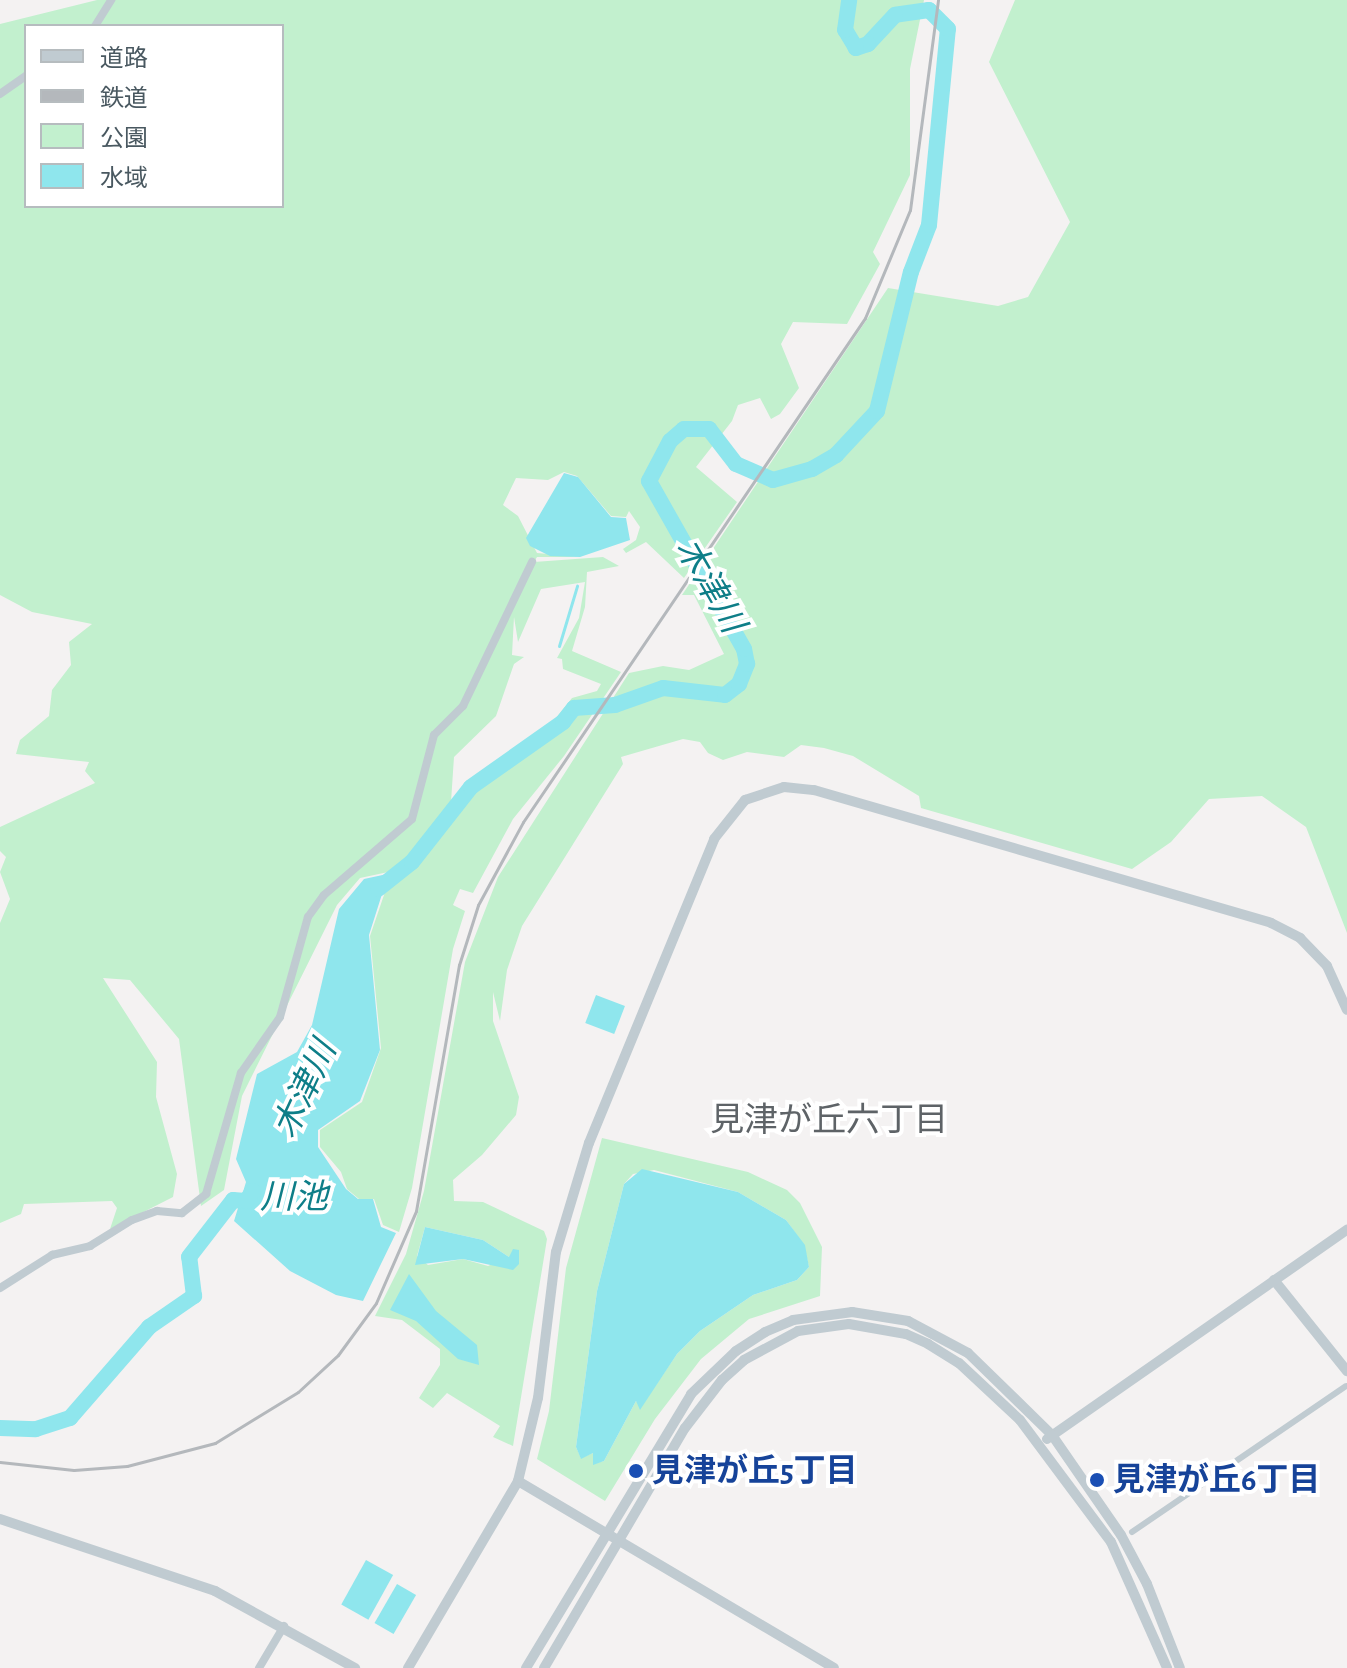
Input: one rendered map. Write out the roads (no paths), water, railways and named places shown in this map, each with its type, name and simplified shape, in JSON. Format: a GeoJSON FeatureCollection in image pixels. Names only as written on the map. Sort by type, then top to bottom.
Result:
{"type":"FeatureCollection","features":[{"type":"Feature","properties":{"kind":"street"},"geometry":{"type":"LineString","coordinates":[[96,24],[111,0]]}},
{"type":"Feature","properties":{"kind":"street"},"geometry":{"type":"LineString","coordinates":[[0,94],[24,77]]}},
{"type":"Feature","properties":{"kind":"street"},"geometry":{"type":"LineString","coordinates":[[0,1288],[52,1255],[90,1246],[132,1220],[157,1211],[182,1213],[206,1194],[241,1073],[280,1017],[308,917],[324,895],[412,819],[434,735],[463,706],[532,562]]}},
{"type":"Feature","properties":{"kind":"street"},"geometry":{"type":"LineString","coordinates":[[408,1668],[518,1481],[538,1398],[556,1252],[589,1143],[714,839],[745,800],[784,787],[814,790],[1271,923],[1300,938],[1321,959],[1347,1010]]}},
{"type":"Feature","properties":{"kind":"street"},"geometry":{"type":"LineString","coordinates":[[1039,1444],[1347,1230]]}},
{"type":"Feature","properties":{"kind":"street"},"geometry":{"type":"LineString","coordinates":[[1274,1280],[1347,1371]]}},
{"type":"Feature","properties":{"kind":"street"},"geometry":{"type":"LineString","coordinates":[[526,1668],[691,1394],[736,1351],[793,1320],[852,1312],[908,1321],[968,1353],[1052,1435],[1121,1535],[1147,1584],[1180,1668]]}},
{"type":"Feature","properties":{"kind":"street"},"geometry":{"type":"LineString","coordinates":[[544,1668],[685,1428],[722,1380],[744,1360],[798,1331],[849,1324],[906,1334],[928,1344],[985,1385],[1039,1444],[1111,1542],[1167,1668]]}},
{"type":"Feature","properties":{"kind":"street"},"geometry":{"type":"LineString","coordinates":[[1132,1532],[1346,1386]]}},
{"type":"Feature","properties":{"kind":"street"},"geometry":{"type":"LineString","coordinates":[[518,1481],[834,1668]]}},
{"type":"Feature","properties":{"kind":"street"},"geometry":{"type":"LineString","coordinates":[[0,1519],[157,1568],[284,1626],[355,1668]]}},
{"type":"Feature","properties":{"kind":"street"},"geometry":{"type":"LineString","coordinates":[[259,1668],[284,1626]]}},
{"type":"Feature","properties":{"kind":"water"},"geometry":{"type":"Polygon","coordinates":[[[564,473],[578,477],[611,517],[626,518],[630,540],[580,557],[550,556],[530,546],[526,538],[564,473]]]}},
{"type":"Feature","properties":{"kind":"water","name":"川池"},"geometry":{"type":"Polygon","coordinates":[[[392,873],[398,881],[383,891],[369,935],[380,1050],[360,1101],[318,1130],[318,1147],[346,1189],[358,1199],[373,1199],[381,1227],[396,1233],[363,1301],[336,1295],[290,1271],[234,1221],[246,1182],[236,1159],[257,1074],[297,1052],[312,1025],[339,909],[364,879],[392,873]]]}},
{"type":"Feature","properties":{"kind":"water"},"geometry":{"type":"Polygon","coordinates":[[[596,995],[625,1006],[614,1034],[585,1023],[596,995]]]}},
{"type":"Feature","properties":{"kind":"water"},"geometry":{"type":"Polygon","coordinates":[[[642,1169],[738,1192],[786,1220],[805,1245],[809,1267],[797,1280],[753,1295],[700,1331],[677,1354],[640,1410],[636,1401],[604,1461],[593,1465],[593,1453],[581,1459],[576,1447],[597,1291],[624,1184],[642,1169]]]}},
{"type":"Feature","properties":{"kind":"water"},"geometry":{"type":"Polygon","coordinates":[[[425,1227],[483,1240],[509,1257],[513,1249],[519,1250],[519,1264],[513,1270],[463,1259],[415,1265],[425,1227]]]}},
{"type":"Feature","properties":{"kind":"water"},"geometry":{"type":"Polygon","coordinates":[[[409,1274],[436,1311],[477,1345],[479,1365],[458,1359],[416,1321],[390,1310],[409,1274]]]}},
{"type":"Feature","properties":{"kind":"water"},"geometry":{"type":"Polygon","coordinates":[[[366,1560],[393,1575],[368,1620],[341,1605],[366,1560]]]}},
{"type":"Feature","properties":{"kind":"water"},"geometry":{"type":"Polygon","coordinates":[[[397,1584],[416,1595],[394,1634],[375,1623],[397,1584]]]}},
{"type":"Feature","properties":{"kind":"waterway","name":"木津川"},"geometry":{"type":"LineString","coordinates":[[378,889],[412,862],[471,787],[563,722],[574,708],[615,705],[663,688],[725,695],[739,684],[747,664],[744,649],[649,481],[670,441],[684,429],[709,429],[736,464],[773,480],[812,469],[836,455],[877,411],[911,272],[929,225],[948,29],[929,10],[895,15],[868,44],[856,48],[845,30],[849,0]]}},
{"type":"Feature","properties":{"kind":"waterway"},"geometry":{"type":"LineString","coordinates":[[559,646],[577,586]]}},
{"type":"Feature","properties":{"kind":"waterway","name":"木津川"},"geometry":{"type":"LineString","coordinates":[[0,1428],[36,1429],[70,1418],[149,1327],[194,1296],[189,1257],[233,1200],[246,1201],[253,1191]]}},
{"type":"Feature","properties":{"kind":"railway"},"geometry":{"type":"LineString","coordinates":[[0,1462],[74,1470],[127,1466],[215,1443],[298,1392],[338,1355],[376,1303],[416,1211],[459,965],[478,905],[523,822],[865,318],[910,210],[938,0]]}},
{"type":"Feature","properties":{"kind":"place","name":"見津が丘5丁目"},"geometry":{"type":"Point","coordinates":[636,1471]}},
{"type":"Feature","properties":{"kind":"place","name":"見津が丘6丁目"},"geometry":{"type":"Point","coordinates":[1097,1480]}},
{"type":"Feature","properties":{"kind":"district","name":"見津が丘六丁目"},"geometry":{"type":"Point","coordinates":[829,1122]}}]}
